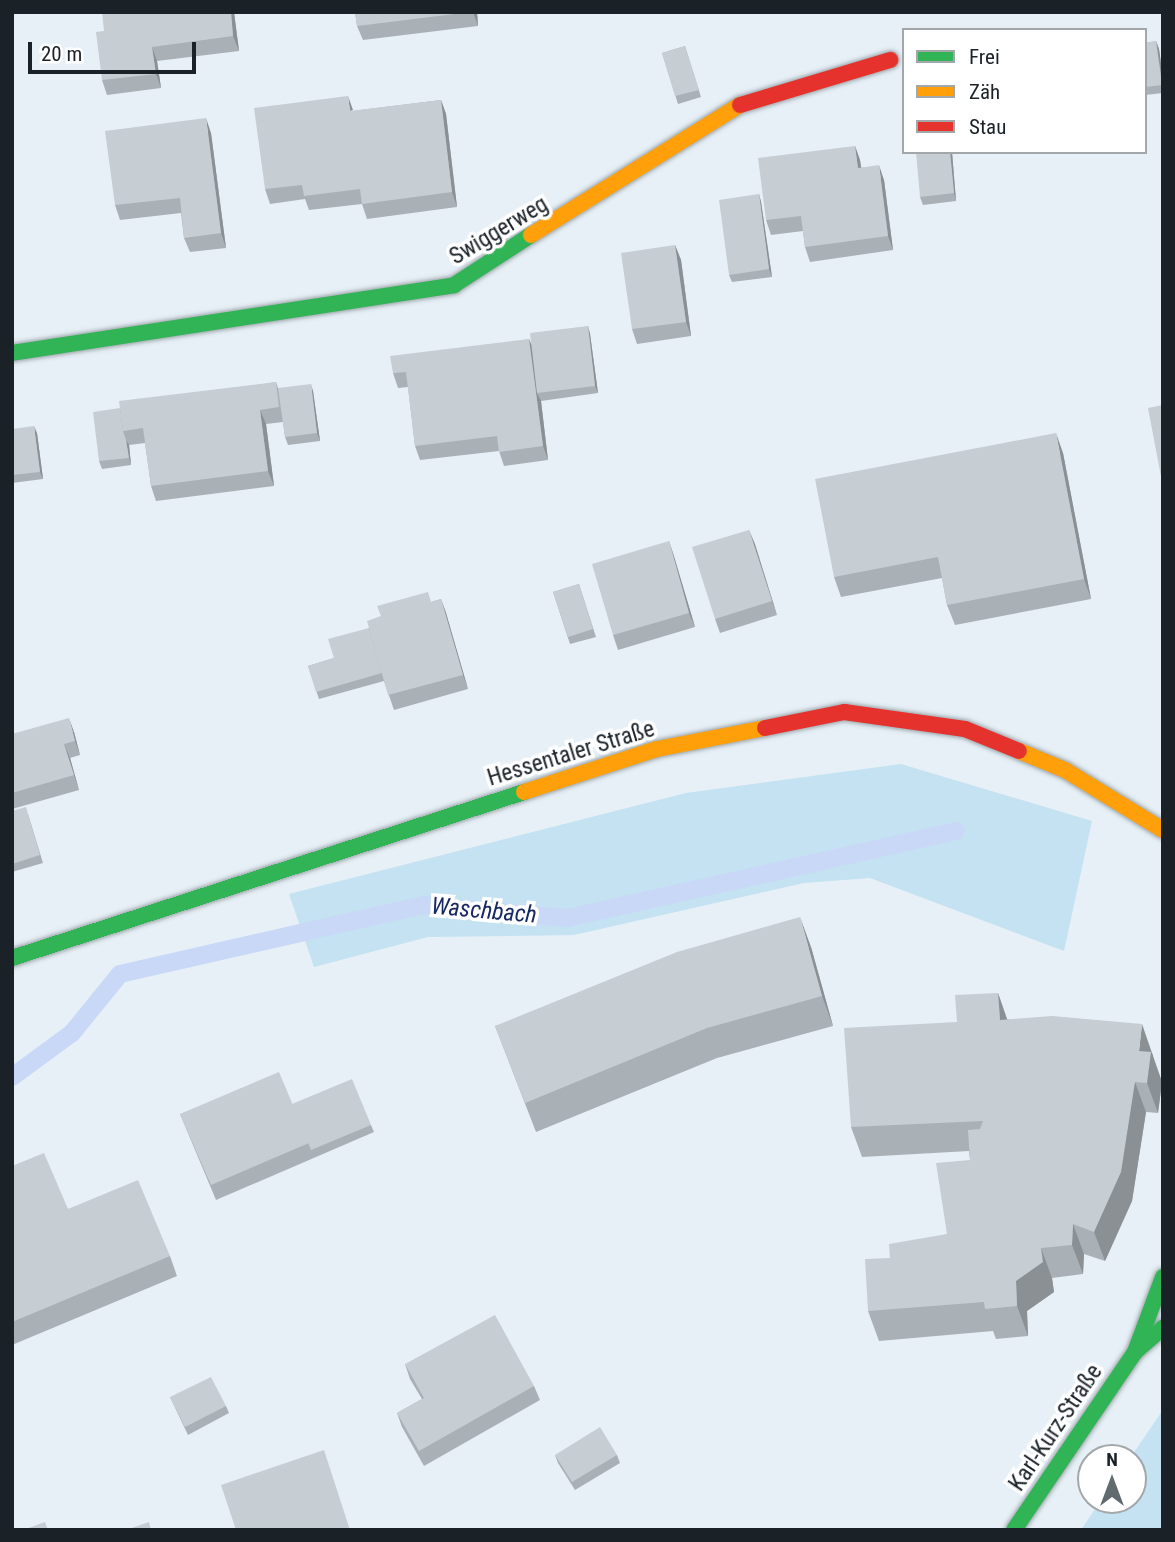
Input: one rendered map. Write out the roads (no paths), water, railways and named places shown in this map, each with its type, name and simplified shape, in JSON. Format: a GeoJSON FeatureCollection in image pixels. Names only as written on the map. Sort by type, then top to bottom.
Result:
{"type":"FeatureCollection","features":[{"type":"Feature","properties":{"kind":"main road","name":"Swiggerweg"},"geometry":{"type":"LineString","coordinates":[[12,353],[454,285],[725,110],[890,60]]}},
{"type":"Feature","properties":{"kind":"main road","name":"Hessentaler Straße"},"geometry":{"type":"LineString","coordinates":[[12,958],[657,749],[844,712],[965,729],[1065,770],[1144,814],[1163,830]]}},
{"type":"Feature","properties":{"kind":"main road","name":"Hessentaler Straße"},"geometry":{"type":"LineString","coordinates":[[1144,814],[1163,819]]}},
{"type":"Feature","properties":{"kind":"main road","name":"Karl-Kurz-Straße"},"geometry":{"type":"LineString","coordinates":[[1014,1530],[1135,1352],[1163,1276]]}},
{"type":"Feature","properties":{"kind":"main road","name":"Karl-Kurz-Straße"},"geometry":{"type":"LineString","coordinates":[[1135,1352],[1163,1328]]}},
{"type":"Feature","properties":{"kind":"waterway","name":"Waschbach"},"geometry":{"type":"LineString","coordinates":[[12,1077],[72,1033],[120,974],[423,905],[567,918],[955,831]]}}]}
